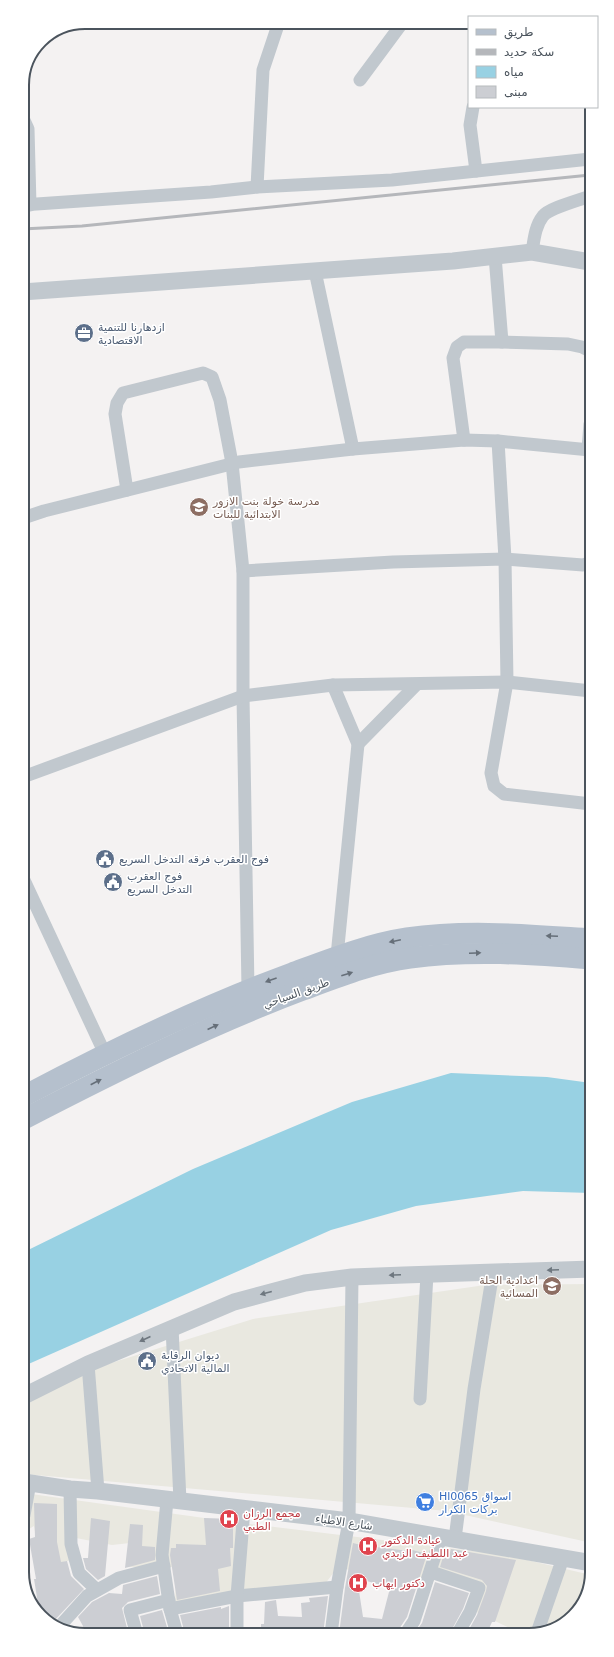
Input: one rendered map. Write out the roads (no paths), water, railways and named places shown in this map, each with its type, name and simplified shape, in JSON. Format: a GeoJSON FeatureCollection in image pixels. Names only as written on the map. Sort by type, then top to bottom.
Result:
{"type":"FeatureCollection","features":[{"type":"Feature","properties":{"kind":"main road","name":"طريق السياحي"},"geometry":{"type":"LineString","coordinates":[[29,1116],[143,1060],[256,1008],[376,965],[409,958],[425,957],[478,933],[585,939]]}},
{"type":"Feature","properties":{"kind":"main road","name":"طريق السياحي"},"geometry":{"type":"LineString","coordinates":[[29,1093],[134,1040],[248,989],[337,956],[371,946],[423,936],[478,953],[585,959]]}},
{"type":"Feature","properties":{"kind":"main road"},"geometry":{"type":"LineString","coordinates":[[423,936],[428,943],[425,957]]}},
{"type":"Feature","properties":{"kind":"main road"},"geometry":{"type":"LineString","coordinates":[[134,1040],[133,1048],[135,1053],[143,1060]]}},
{"type":"Feature","properties":{"kind":"main road"},"geometry":{"type":"LineString","coordinates":[[58,1078],[62,1081],[66,1090],[64,1098]]}},
{"type":"Feature","properties":{"kind":"street"},"geometry":{"type":"LineString","coordinates":[[257,187],[263,70],[277,29]]}},
{"type":"Feature","properties":{"kind":"street"},"geometry":{"type":"LineString","coordinates":[[360,80],[398,29]]}},
{"type":"Feature","properties":{"kind":"street"},"geometry":{"type":"LineString","coordinates":[[473,108],[470,125],[476,171]]}},
{"type":"Feature","properties":{"kind":"street"},"geometry":{"type":"LineString","coordinates":[[29,205],[211,192],[257,187],[392,180],[585,160]]}},
{"type":"Feature","properties":{"kind":"street"},"geometry":{"type":"LineString","coordinates":[[532,252],[537,228],[544,215],[556,208],[585,198]]}},
{"type":"Feature","properties":{"kind":"street"},"geometry":{"type":"LineString","coordinates":[[29,291],[315,271],[532,252],[585,261]]}},
{"type":"Feature","properties":{"kind":"street"},"geometry":{"type":"LineString","coordinates":[[495,256],[502,342]]}},
{"type":"Feature","properties":{"kind":"street"},"geometry":{"type":"LineString","coordinates":[[315,271],[353,449]]}},
{"type":"Feature","properties":{"kind":"street"},"geometry":{"type":"LineString","coordinates":[[464,440],[453,358],[457,347],[464,342],[502,342],[568,344],[585,348]]}},
{"type":"Feature","properties":{"kind":"street"},"geometry":{"type":"LineString","coordinates":[[127,490],[115,414],[117,403],[123,393],[203,373],[209,374],[212,377],[220,400],[232,463],[243,571],[242,696],[248,989]]}},
{"type":"Feature","properties":{"kind":"street"},"geometry":{"type":"LineString","coordinates":[[29,516],[232,463],[353,449],[464,440],[498,440],[585,449]]}},
{"type":"Feature","properties":{"kind":"street"},"geometry":{"type":"LineString","coordinates":[[498,440],[505,559],[507,682],[491,773],[494,786],[504,794],[585,803]]}},
{"type":"Feature","properties":{"kind":"street"},"geometry":{"type":"LineString","coordinates":[[243,571],[393,562],[505,559],[585,564]]}},
{"type":"Feature","properties":{"kind":"street"},"geometry":{"type":"LineString","coordinates":[[29,775],[242,696],[334,685],[416,685],[507,682],[585,690]]}},
{"type":"Feature","properties":{"kind":"street"},"geometry":{"type":"LineString","coordinates":[[334,685],[358,744],[337,956]]}},
{"type":"Feature","properties":{"kind":"street"},"geometry":{"type":"LineString","coordinates":[[358,744],[416,685]]}},
{"type":"Feature","properties":{"kind":"street"},"geometry":{"type":"LineString","coordinates":[[29,891],[105,1054]]}},
{"type":"Feature","properties":{"kind":"street"},"geometry":{"type":"LineString","coordinates":[[29,1394],[88,1364],[172,1327],[234,1302],[305,1283],[352,1277],[585,1269]]}},
{"type":"Feature","properties":{"kind":"street"},"geometry":{"type":"LineString","coordinates":[[409,1628],[414,1621],[431,1572],[448,1538],[493,1272]]}},
{"type":"Feature","properties":{"kind":"street"},"geometry":{"type":"LineString","coordinates":[[420,1399],[426,1274]]}},
{"type":"Feature","properties":{"kind":"street"},"geometry":{"type":"LineString","coordinates":[[332,1628],[337,1587],[349,1521],[352,1277]]}},
{"type":"Feature","properties":{"kind":"street"},"geometry":{"type":"LineString","coordinates":[[172,1327],[173,1500],[162,1555],[170,1605],[176,1628]]}},
{"type":"Feature","properties":{"kind":"street"},"geometry":{"type":"LineString","coordinates":[[88,1364],[98,1491]]}},
{"type":"Feature","properties":{"kind":"street","name":"شارع الاطباء"},"geometry":{"type":"LineString","coordinates":[[29,1482],[70,1489],[98,1491],[349,1521],[563,1558],[585,1558]]}},
{"type":"Feature","properties":{"kind":"street"},"geometry":{"type":"LineString","coordinates":[[70,1489],[71,1544],[79,1573],[97,1590]]}},
{"type":"Feature","properties":{"kind":"street"},"geometry":{"type":"LineString","coordinates":[[237,1628],[237,1596],[244,1509]]}},
{"type":"Feature","properties":{"kind":"street"},"geometry":{"type":"LineString","coordinates":[[539,1627],[563,1558]]}},
{"type":"Feature","properties":{"kind":"street"},"geometry":{"type":"LineString","coordinates":[[63,1623],[87,1596],[97,1590],[119,1578],[164,1566]]}},
{"type":"Feature","properties":{"kind":"street"},"geometry":{"type":"LineString","coordinates":[[431,1572],[479,1588],[470,1612],[461,1628]]}},
{"type":"Feature","properties":{"kind":"street"},"geometry":{"type":"LineString","coordinates":[[136,1628],[130,1610],[237,1596],[337,1587]]}},
{"type":"Feature","properties":{"kind":"water"},"geometry":{"type":"Polygon","coordinates":[[[451,1073],[547,1077],[585,1082],[585,1193],[523,1191],[416,1206],[331,1230],[29,1364],[29,1250],[193,1169],[352,1102],[451,1073]]]}},
{"type":"Feature","properties":{"kind":"railway"},"geometry":{"type":"LineString","coordinates":[[29,229],[82,226],[585,176]]}},
{"type":"Feature","properties":{"kind":"place","name":"ازدهارنا للتنمية الاقتصادية"},"geometry":{"type":"Point","coordinates":[84,333]}},
{"type":"Feature","properties":{"kind":"place","name":"مدرسة خولة بنت الازور الابتدائية للبنات"},"geometry":{"type":"Point","coordinates":[199,507]}},
{"type":"Feature","properties":{"kind":"place","name":"فوج العقرب فرقه التدخل السريع"},"geometry":{"type":"Point","coordinates":[105,859]}},
{"type":"Feature","properties":{"kind":"place","name":"فوج العقرب التدخل السريع"},"geometry":{"type":"Point","coordinates":[113,882]}},
{"type":"Feature","properties":{"kind":"place","name":"اعدادية الحلة المسائية"},"geometry":{"type":"Point","coordinates":[552,1286]}},
{"type":"Feature","properties":{"kind":"place","name":"ديوان الرقابة المالية الاتحادي"},"geometry":{"type":"Point","coordinates":[147,1361]}},
{"type":"Feature","properties":{"kind":"place","name":"Hl0065 اسواق بركات الكرار"},"geometry":{"type":"Point","coordinates":[425,1502]}},
{"type":"Feature","properties":{"kind":"place","name":"مجمع الرزان الطبي"},"geometry":{"type":"Point","coordinates":[229,1519]}},
{"type":"Feature","properties":{"kind":"place","name":"عيادة الدكتور عبد اللطيف الزيدي"},"geometry":{"type":"Point","coordinates":[368,1546]}},
{"type":"Feature","properties":{"kind":"place","name":"دكتور ايهاب"},"geometry":{"type":"Point","coordinates":[358,1583]}}]}
